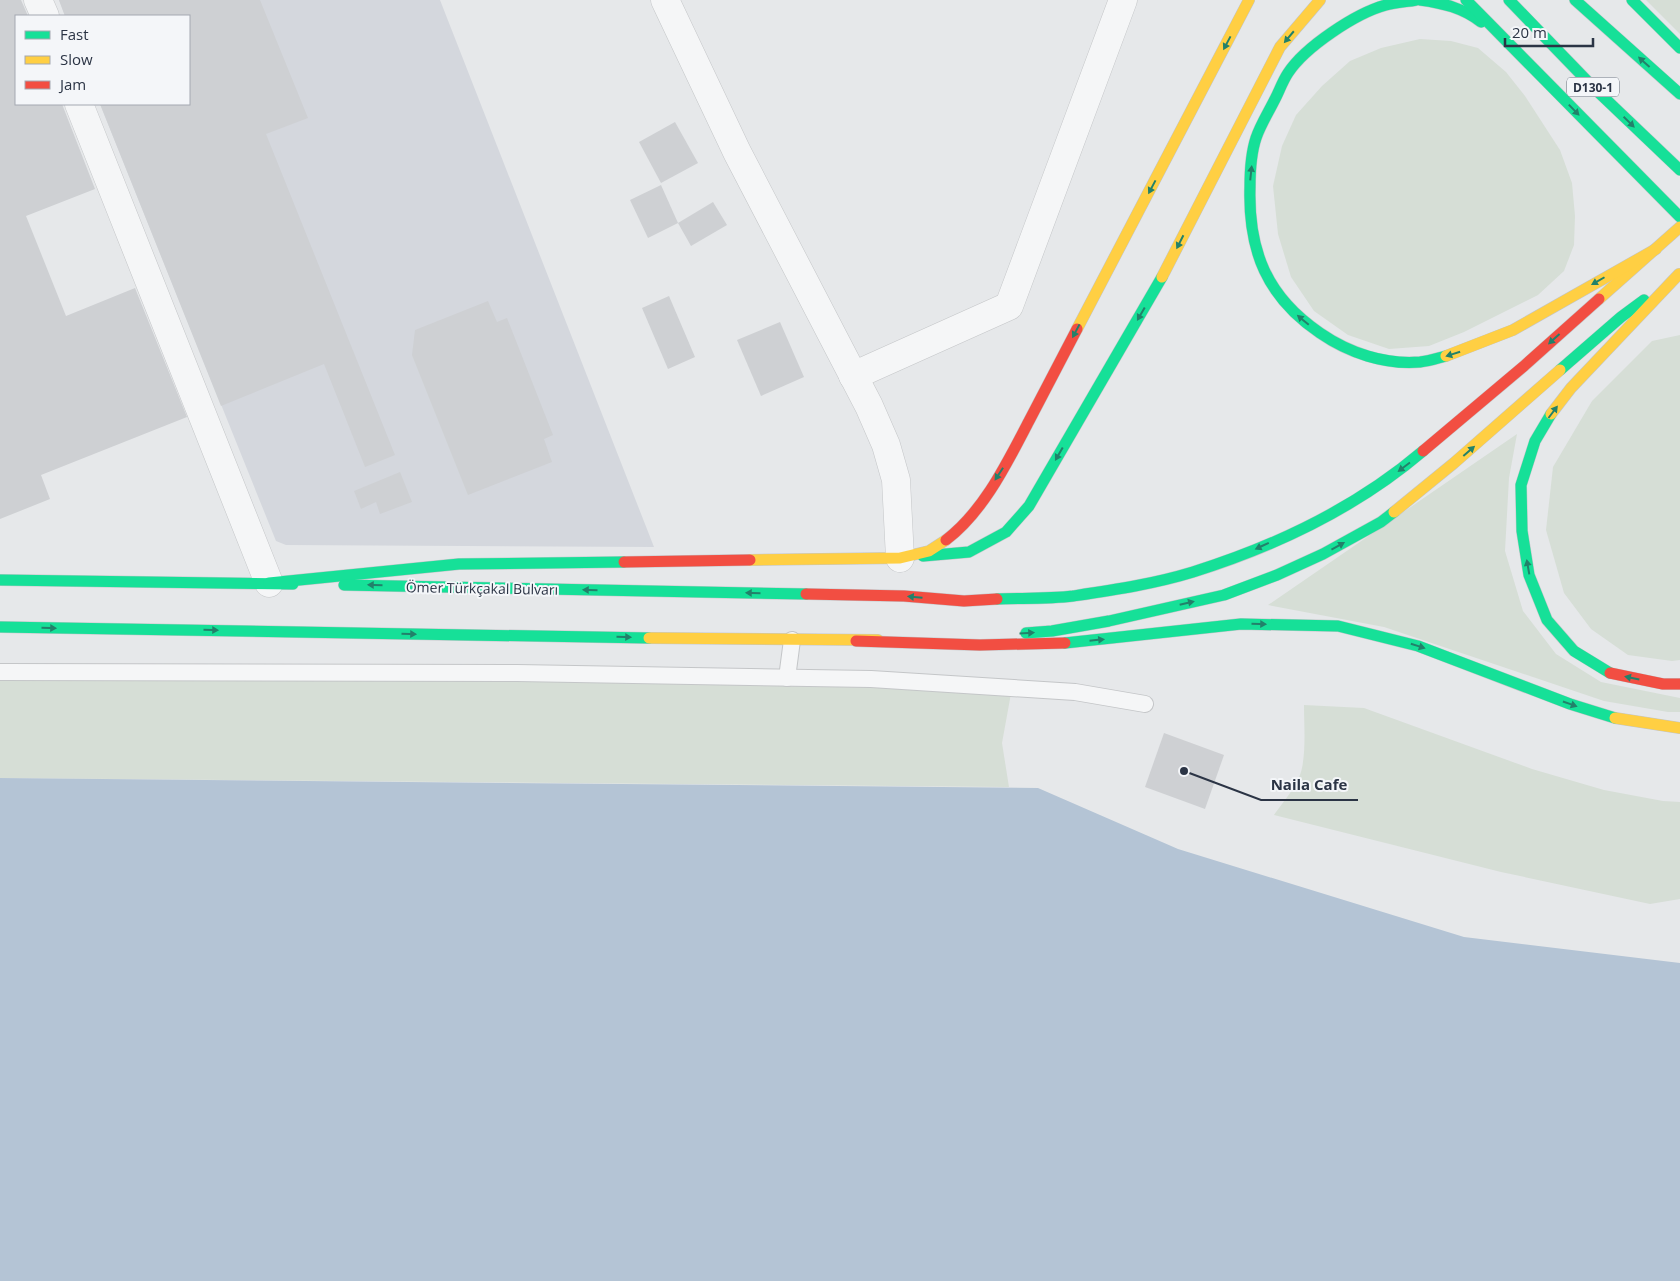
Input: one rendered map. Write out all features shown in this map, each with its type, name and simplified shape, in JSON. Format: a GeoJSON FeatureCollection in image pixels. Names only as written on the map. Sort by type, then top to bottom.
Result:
{"type":"FeatureCollection","features":[{"type":"Feature","properties":{"kind":"main road"},"geometry":{"type":"LineString","coordinates":[[900,558],[936,548],[958,529],[984,498],[1010,458],[1249,0]]}},
{"type":"Feature","properties":{"kind":"main road"},"geometry":{"type":"LineString","coordinates":[[269,583],[459,564],[900,558],[969,552],[1006,532],[1029,506],[1165,271],[1280,47],[1320,0]]}},
{"type":"Feature","properties":{"kind":"main road"},"geometry":{"type":"LineString","coordinates":[[1547,83],[1474,16],[1442,2],[1418,0],[1386,5],[1355,17],[1307,52],[1288,73],[1256,138],[1250,174],[1249,210],[1253,238],[1261,264],[1277,293],[1301,320],[1336,344],[1364,355],[1389,361],[1421,362],[1453,354],[1513,330],[1656,248],[1680,227]]}},
{"type":"Feature","properties":{"kind":"main road"},"geometry":{"type":"LineString","coordinates":[[1466,0],[1680,217]]}},
{"type":"Feature","properties":{"kind":"main road","name":"D130-1"},"geometry":{"type":"LineString","coordinates":[[1509,0],[1594,88],[1680,170]]}},
{"type":"Feature","properties":{"kind":"main road"},"geometry":{"type":"LineString","coordinates":[[1575,0],[1680,94]]}},
{"type":"Feature","properties":{"kind":"main road"},"geometry":{"type":"LineString","coordinates":[[1632,0],[1680,48]]}},
{"type":"Feature","properties":{"kind":"main road","name":"Ömer Türkçakal Bulvarı"},"geometry":{"type":"LineString","coordinates":[[0,580],[269,583],[904,596],[964,601],[1071,596],[1130,587],[1191,573],[1248,553],[1328,517],[1373,490],[1413,460],[1524,366],[1656,248]]}},
{"type":"Feature","properties":{"kind":"main road"},"geometry":{"type":"LineString","coordinates":[[856,641],[1052,631],[1109,621],[1224,595],[1278,575],[1323,554],[1380,522],[1454,463],[1620,317],[1679,274]]}},
{"type":"Feature","properties":{"kind":"main road"},"geometry":{"type":"LineString","coordinates":[[1679,274],[1571,388],[1548,418],[1535,441],[1522,486],[1522,531],[1529,575],[1547,620],[1574,651],[1610,673],[1663,684],[1680,684]]}},
{"type":"Feature","properties":{"kind":"main road"},"geometry":{"type":"LineString","coordinates":[[0,627],[856,641],[980,645],[1071,643],[1241,624],[1338,626],[1418,646],[1570,704],[1619,719],[1680,728]]}},
{"type":"Feature","properties":{"kind":"street"},"geometry":{"type":"LineString","coordinates":[[38,0],[44,15]]}},
{"type":"Feature","properties":{"kind":"street"},"geometry":{"type":"LineString","coordinates":[[665,0],[736,152],[869,406],[886,445],[896,480],[900,558]]}},
{"type":"Feature","properties":{"kind":"street"},"geometry":{"type":"LineString","coordinates":[[853,376],[1009,306],[1124,0]]}},
{"type":"Feature","properties":{"kind":"street"},"geometry":{"type":"LineString","coordinates":[[79,105],[269,583]]}},
{"type":"Feature","properties":{"kind":"lane"},"geometry":{"type":"LineString","coordinates":[[787,678],[792,640]]}},
{"type":"Feature","properties":{"kind":"lane"},"geometry":{"type":"LineString","coordinates":[[0,672],[517,673],[871,679],[1075,692],[1145,704]]}},
{"type":"Feature","properties":{"kind":"shaded area"},"geometry":{"type":"Polygon","coordinates":[[[59,0],[440,0],[654,547],[286,545],[276,541],[100,105],[190,105],[190,15],[65,15],[59,0]]]}},
{"type":"Feature","properties":{"kind":"shaded area"},"geometry":{"type":"Polygon","coordinates":[[[1646,0],[1680,0],[1680,34],[1646,0]]]}},
{"type":"Feature","properties":{"kind":"shaded area"},"geometry":{"type":"Polygon","coordinates":[[[1420,39],[1451,41],[1478,48],[1506,72],[1525,96],[1560,150],[1572,183],[1575,216],[1574,245],[1564,271],[1538,295],[1464,332],[1429,346],[1389,349],[1348,335],[1314,311],[1291,277],[1278,234],[1273,186],[1282,146],[1296,115],[1322,86],[1350,61],[1381,48],[1420,39]]]}},
{"type":"Feature","properties":{"kind":"shaded area"},"geometry":{"type":"Polygon","coordinates":[[[1680,335],[1680,660],[1672,661],[1628,655],[1591,629],[1564,593],[1546,530],[1553,467],[1592,401],[1652,341],[1680,335]]]}},
{"type":"Feature","properties":{"kind":"shaded area"},"geometry":{"type":"Polygon","coordinates":[[[1517,434],[1509,478],[1505,551],[1523,611],[1556,654],[1601,682],[1680,698],[1680,712],[1668,712],[1604,701],[1384,627],[1268,605],[1517,434]]]}},
{"type":"Feature","properties":{"kind":"shaded area"},"geometry":{"type":"Polygon","coordinates":[[[0,670],[1012,688],[1002,743],[1009,787],[0,778],[0,670]]]}},
{"type":"Feature","properties":{"kind":"shaded area"},"geometry":{"type":"Polygon","coordinates":[[[1304,705],[1364,708],[1532,769],[1604,790],[1663,801],[1680,802],[1680,899],[1650,904],[1501,872],[1274,815],[1294,786],[1302,768],[1304,705]]]}},
{"type":"Feature","properties":{"kind":"water"},"geometry":{"type":"Polygon","coordinates":[[[0,778],[1038,788],[1178,849],[1464,937],[1680,963],[1680,1281],[0,1281],[0,778]]]}},
{"type":"Feature","properties":{"kind":"building"},"geometry":{"type":"Polygon","coordinates":[[[0,0],[21,0],[28,15],[15,15],[15,105],[62,105],[95,189],[26,216],[66,316],[135,288],[187,417],[41,475],[50,499],[0,519],[0,0]]]}},
{"type":"Feature","properties":{"kind":"building"},"geometry":{"type":"Polygon","coordinates":[[[59,0],[260,0],[308,118],[266,134],[395,455],[365,467],[324,364],[221,406],[100,105],[190,105],[190,15],[65,15],[59,0]]]}},
{"type":"Feature","properties":{"kind":"building"},"geometry":{"type":"Polygon","coordinates":[[[675,122],[698,163],[661,183],[639,142],[675,122]]]}},
{"type":"Feature","properties":{"kind":"building"},"geometry":{"type":"Polygon","coordinates":[[[661,185],[678,223],[648,238],[630,200],[661,185]]]}},
{"type":"Feature","properties":{"kind":"building"},"geometry":{"type":"Polygon","coordinates":[[[713,202],[727,225],[691,246],[678,223],[713,202]]]}},
{"type":"Feature","properties":{"kind":"building"},"geometry":{"type":"Polygon","coordinates":[[[669,296],[695,357],[668,369],[642,308],[669,296]]]}},
{"type":"Feature","properties":{"kind":"building"},"geometry":{"type":"Polygon","coordinates":[[[488,301],[497,322],[507,318],[553,435],[544,439],[552,462],[468,495],[412,355],[415,330],[488,301]]]}},
{"type":"Feature","properties":{"kind":"building"},"geometry":{"type":"Polygon","coordinates":[[[780,322],[804,377],[761,396],[737,340],[780,322]]]}},
{"type":"Feature","properties":{"kind":"building"},"geometry":{"type":"Polygon","coordinates":[[[400,472],[412,502],[380,514],[376,502],[361,509],[354,491],[400,472]]]}},
{"type":"Feature","properties":{"kind":"building"},"geometry":{"type":"Polygon","coordinates":[[[1164,733],[1224,755],[1205,809],[1145,787],[1164,733]]]}},
{"type":"Feature","properties":{"kind":"traffic: fast"},"geometry":{"type":"LineString","coordinates":[[1416,0],[1386,5],[1360,15],[1319,42],[1288,73],[1256,138],[1251,169],[1250,210],[1257,252],[1264,271],[1286,304],[1320,333],[1355,352],[1394,362],[1420,362],[1446,356]]}},
{"type":"Feature","properties":{"kind":"traffic: fast"},"geometry":{"type":"LineString","coordinates":[[1420,0],[1452,7],[1467,13],[1481,22]]}},
{"type":"Feature","properties":{"kind":"traffic: fast"},"geometry":{"type":"LineString","coordinates":[[1466,0],[1680,217]]}},
{"type":"Feature","properties":{"kind":"traffic: fast"},"geometry":{"type":"LineString","coordinates":[[1509,0],[1594,88],[1680,170]]}},
{"type":"Feature","properties":{"kind":"traffic: fast"},"geometry":{"type":"LineString","coordinates":[[1575,0],[1680,94]]}},
{"type":"Feature","properties":{"kind":"traffic: fast"},"geometry":{"type":"LineString","coordinates":[[1632,0],[1680,48]]}},
{"type":"Feature","properties":{"kind":"traffic: fast"},"geometry":{"type":"LineString","coordinates":[[923,556],[969,552],[1006,532],[1029,506],[1162,277]]}},
{"type":"Feature","properties":{"kind":"traffic: fast"},"geometry":{"type":"LineString","coordinates":[[1560,370],[1621,317],[1644,300]]}},
{"type":"Feature","properties":{"kind":"traffic: fast"},"geometry":{"type":"LineString","coordinates":[[1551,414],[1535,441],[1521,485],[1522,531],[1529,575],[1547,620],[1574,651],[1610,673]]}},
{"type":"Feature","properties":{"kind":"traffic: fast"},"geometry":{"type":"LineString","coordinates":[[997,599],[1064,597],[1118,589],[1178,576],[1224,562],[1285,537],[1343,507],[1370,490],[1423,451]]}},
{"type":"Feature","properties":{"kind":"traffic: fast"},"geometry":{"type":"LineString","coordinates":[[1026,633],[1052,631],[1109,621],[1224,595],[1277,575],[1323,554],[1381,522],[1394,512]]}},
{"type":"Feature","properties":{"kind":"traffic: fast"},"geometry":{"type":"LineString","coordinates":[[269,583],[459,564],[624,562]]}},
{"type":"Feature","properties":{"kind":"traffic: fast"},"geometry":{"type":"LineString","coordinates":[[0,580],[293,584]]}},
{"type":"Feature","properties":{"kind":"traffic: fast"},"geometry":{"type":"LineString","coordinates":[[344,585],[806,594]]}},
{"type":"Feature","properties":{"kind":"traffic: fast"},"geometry":{"type":"LineString","coordinates":[[1065,643],[1241,624],[1338,626],[1418,646],[1570,704],[1615,718]]}},
{"type":"Feature","properties":{"kind":"traffic: fast"},"geometry":{"type":"LineString","coordinates":[[0,627],[649,638]]}},
{"type":"Feature","properties":{"kind":"traffic: slow"},"geometry":{"type":"LineString","coordinates":[[1077,329],[1249,0]]}},
{"type":"Feature","properties":{"kind":"traffic: slow"},"geometry":{"type":"LineString","coordinates":[[1162,277],[1280,47],[1320,0]]}},
{"type":"Feature","properties":{"kind":"traffic: slow"},"geometry":{"type":"LineString","coordinates":[[1599,299],[1680,227]]}},
{"type":"Feature","properties":{"kind":"traffic: slow"},"geometry":{"type":"LineString","coordinates":[[1446,356],[1513,330],[1656,249]]}},
{"type":"Feature","properties":{"kind":"traffic: slow"},"geometry":{"type":"LineString","coordinates":[[1551,414],[1571,388],[1679,274]]}},
{"type":"Feature","properties":{"kind":"traffic: slow"},"geometry":{"type":"LineString","coordinates":[[1394,512],[1454,463],[1560,370]]}},
{"type":"Feature","properties":{"kind":"traffic: slow"},"geometry":{"type":"LineString","coordinates":[[750,560],[900,558],[929,551],[946,540]]}},
{"type":"Feature","properties":{"kind":"traffic: slow"},"geometry":{"type":"LineString","coordinates":[[649,638],[878,640]]}},
{"type":"Feature","properties":{"kind":"traffic: slow"},"geometry":{"type":"LineString","coordinates":[[1615,718],[1680,728]]}},
{"type":"Feature","properties":{"kind":"traffic: jam"},"geometry":{"type":"LineString","coordinates":[[1423,451],[1524,366],[1599,299]]}},
{"type":"Feature","properties":{"kind":"traffic: jam"},"geometry":{"type":"LineString","coordinates":[[946,540],[972,515],[994,485],[1077,329]]}},
{"type":"Feature","properties":{"kind":"traffic: jam"},"geometry":{"type":"LineString","coordinates":[[624,562],[750,560]]}},
{"type":"Feature","properties":{"kind":"traffic: jam"},"geometry":{"type":"LineString","coordinates":[[806,594],[904,596],[964,601],[997,599]]}},
{"type":"Feature","properties":{"kind":"traffic: jam"},"geometry":{"type":"LineString","coordinates":[[856,641],[980,645],[1065,643]]}},
{"type":"Feature","properties":{"kind":"traffic: jam"},"geometry":{"type":"LineString","coordinates":[[1610,673],[1663,684],[1680,684]]}},
{"type":"Feature","properties":{"kind":"place","name":"Naila Cafe"},"geometry":{"type":"Point","coordinates":[1184,771]}}]}
